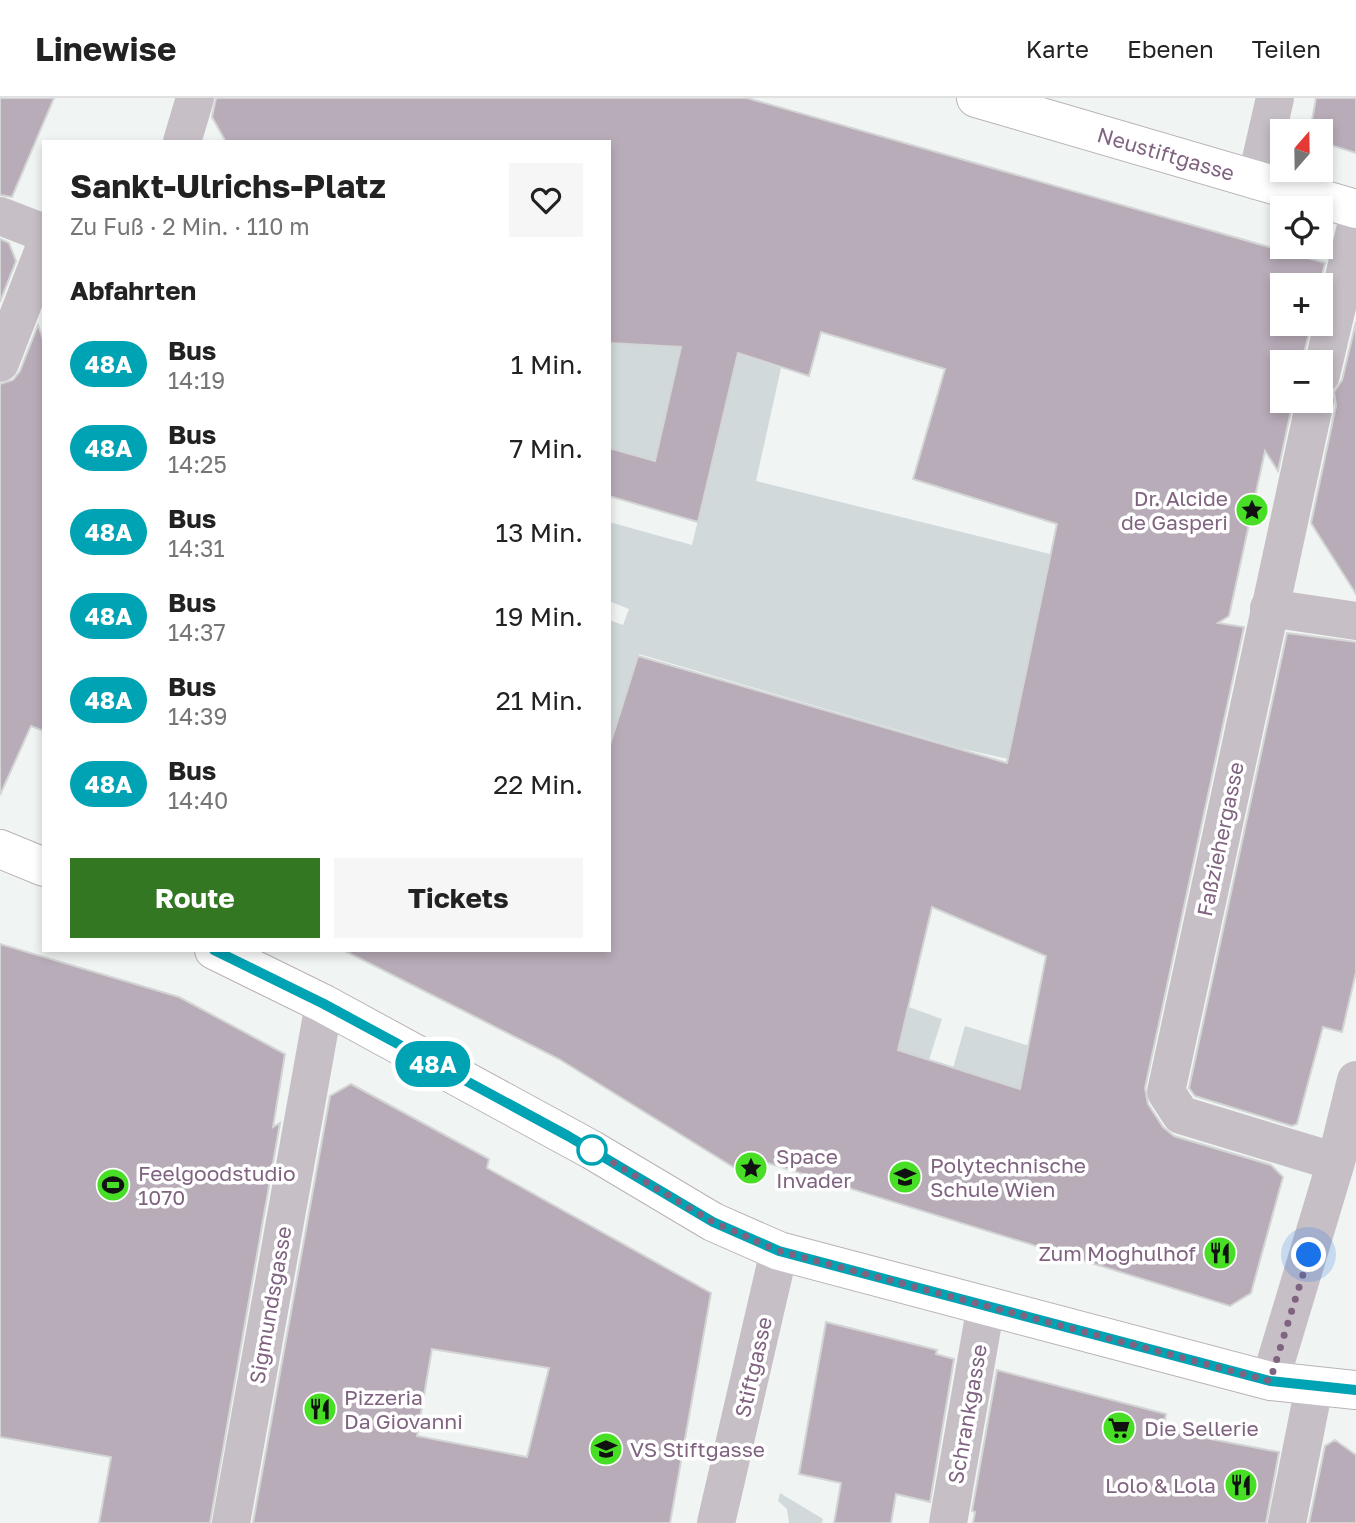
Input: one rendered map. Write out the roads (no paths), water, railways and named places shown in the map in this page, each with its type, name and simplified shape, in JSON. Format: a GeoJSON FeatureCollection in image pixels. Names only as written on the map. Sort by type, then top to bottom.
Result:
{"type":"FeatureCollection","features":[{"type":"Feature","properties":{"kind":"main road","name":"Neustiftgasse"},"geometry":{"type":"LineString","coordinates":[[976,98],[1356,209]]}},
{"type":"Feature","properties":{"kind":"main road"},"geometry":{"type":"LineString","coordinates":[[0,849],[42,866]]}},
{"type":"Feature","properties":{"kind":"main road"},"geometry":{"type":"LineString","coordinates":[[218,952],[324,1004],[592,1150],[713,1222],[779,1251],[1270,1381],[1356,1390]]}},
{"type":"Feature","properties":{"kind":"street"},"geometry":{"type":"LineString","coordinates":[[183,140],[195,98]]}},
{"type":"Feature","properties":{"kind":"street"},"geometry":{"type":"LineString","coordinates":[[1256,181],[1275,98]]}},
{"type":"Feature","properties":{"kind":"street"},"geometry":{"type":"LineString","coordinates":[[0,216],[42,232]]}},
{"type":"Feature","properties":{"kind":"street"},"geometry":{"type":"LineString","coordinates":[[1327,350],[1356,226]]}},
{"type":"Feature","properties":{"kind":"street"},"geometry":{"type":"LineString","coordinates":[[0,363],[42,254]]}},
{"type":"Feature","properties":{"kind":"street","name":"Faßziehergasse"},"geometry":{"type":"LineString","coordinates":[[1312,413],[1166,1092],[1181,1115],[1336,1162]]}},
{"type":"Feature","properties":{"kind":"street"},"geometry":{"type":"LineString","coordinates":[[1269,608],[1356,621]]}},
{"type":"Feature","properties":{"kind":"street","name":"Sigmundsgasse"},"geometry":{"type":"LineString","coordinates":[[231,1523],[324,1004]]}},
{"type":"Feature","properties":{"kind":"street"},"geometry":{"type":"LineString","coordinates":[[1270,1381],[1336,1162],[1356,1080]]}},
{"type":"Feature","properties":{"kind":"street","name":"Stiftgasse"},"geometry":{"type":"LineString","coordinates":[[716,1523],[779,1251]]}},
{"type":"Feature","properties":{"kind":"street","name":"Schrankgasse"},"geometry":{"type":"LineString","coordinates":[[948,1523],[986,1305]]}},
{"type":"Feature","properties":{"kind":"street"},"geometry":{"type":"LineString","coordinates":[[1287,1523],[1314,1387]]}},
{"type":"Feature","properties":{"kind":"place","name":"Dr. Alcide de Gasperi"},"geometry":{"type":"Point","coordinates":[1252,510]}},
{"type":"Feature","properties":{"kind":"place","name":"Space Invader"},"geometry":{"type":"Point","coordinates":[751,1168]}},
{"type":"Feature","properties":{"kind":"place","name":"Polytechnische Schule Wien"},"geometry":{"type":"Point","coordinates":[905,1177]}},
{"type":"Feature","properties":{"kind":"place","name":"Feelgoodstudio 1070"},"geometry":{"type":"Point","coordinates":[113,1185]}},
{"type":"Feature","properties":{"kind":"place","name":"Zum Moghulhof"},"geometry":{"type":"Point","coordinates":[1220,1253]}},
{"type":"Feature","properties":{"kind":"place","name":"Pizzeria Da Giovanni"},"geometry":{"type":"Point","coordinates":[320,1409]}},
{"type":"Feature","properties":{"kind":"place","name":"Die Sellerie"},"geometry":{"type":"Point","coordinates":[1119,1428]}},
{"type":"Feature","properties":{"kind":"place","name":"VS Stiftgasse"},"geometry":{"type":"Point","coordinates":[606,1449]}},
{"type":"Feature","properties":{"kind":"place","name":"Lolo & Lola"},"geometry":{"type":"Point","coordinates":[1241,1485]}}]}
